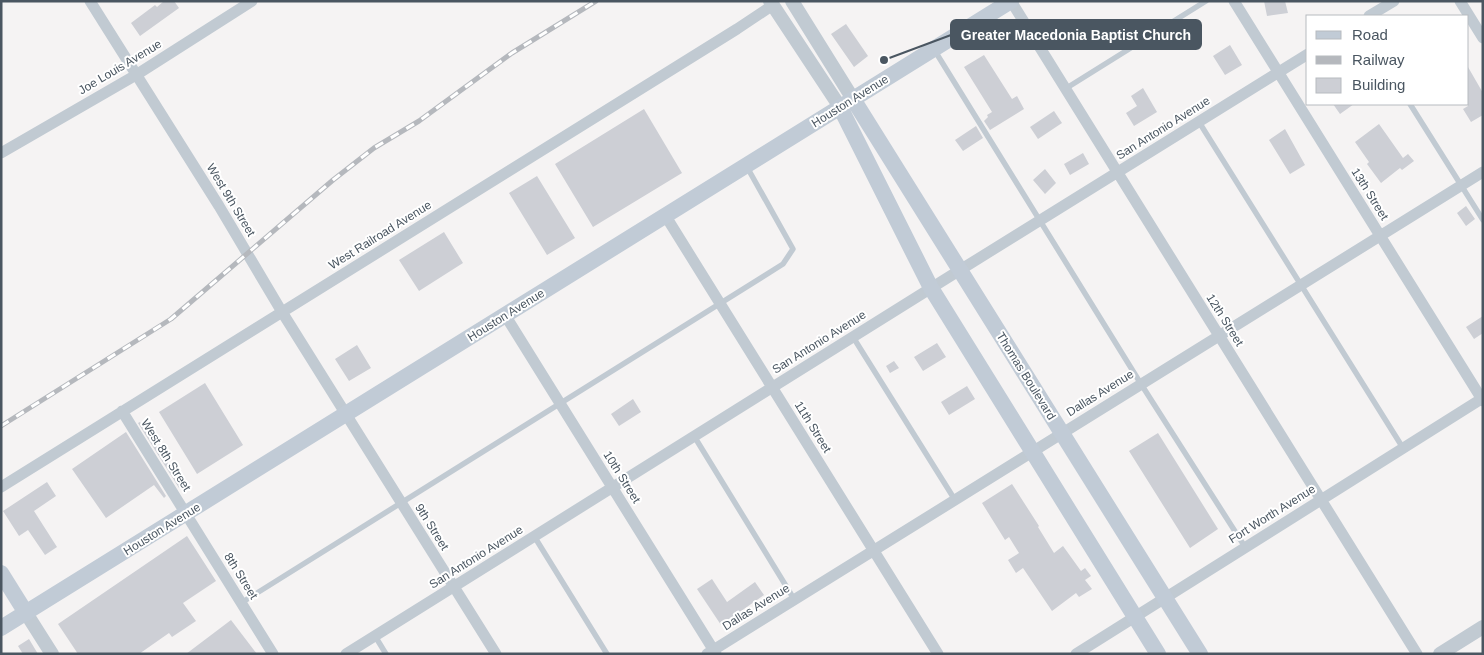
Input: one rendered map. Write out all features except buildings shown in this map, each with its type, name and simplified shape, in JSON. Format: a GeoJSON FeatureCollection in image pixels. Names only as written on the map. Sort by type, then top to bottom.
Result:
{"type":"FeatureCollection","features":[{"type":"Feature","properties":{"kind":"main road","name":"Houston Avenue"},"geometry":{"type":"LineString","coordinates":[[1,628],[1011,1]]}},
{"type":"Feature","properties":{"kind":"main road","name":"Thomas Boulevard"},"geometry":{"type":"LineString","coordinates":[[847,103],[960,270],[1200,654]]}},
{"type":"Feature","properties":{"kind":"main road"},"geometry":{"type":"LineString","coordinates":[[847,103],[931,288],[1158,654]]}},
{"type":"Feature","properties":{"kind":"main road"},"geometry":{"type":"LineString","coordinates":[[1,573],[26,613]]}},
{"type":"Feature","properties":{"kind":"street","name":"West 9th Street"},"geometry":{"type":"LineString","coordinates":[[90,1],[219,206],[346,414]]}},
{"type":"Feature","properties":{"kind":"street","name":"Joe Louis Avenue"},"geometry":{"type":"LineString","coordinates":[[1,153],[136,75],[252,1]]}},
{"type":"Feature","properties":{"kind":"street"},"geometry":{"type":"LineString","coordinates":[[792,1],[847,103]]}},
{"type":"Feature","properties":{"kind":"street","name":"12th Street"},"geometry":{"type":"LineString","coordinates":[[1011,1],[1417,654]]}},
{"type":"Feature","properties":{"kind":"street","name":"13th Street"},"geometry":{"type":"LineString","coordinates":[[1234,1],[1482,399]]}},
{"type":"Feature","properties":{"kind":"street"},"geometry":{"type":"LineString","coordinates":[[1370,15],[1394,1]]}},
{"type":"Feature","properties":{"kind":"street"},"geometry":{"type":"LineString","coordinates":[[1460,1],[1469,15]]}},
{"type":"Feature","properties":{"kind":"street"},"geometry":{"type":"LineString","coordinates":[[771,3],[847,103]]}},
{"type":"Feature","properties":{"kind":"street","name":"West Railroad Avenue"},"geometry":{"type":"LineString","coordinates":[[1,487],[736,30],[771,3]]}},
{"type":"Feature","properties":{"kind":"street"},"geometry":{"type":"LineString","coordinates":[[1469,15],[1483,38]]}},
{"type":"Feature","properties":{"kind":"street","name":"San Antonio Avenue"},"geometry":{"type":"LineString","coordinates":[[346,654],[1306,55]]}},
{"type":"Feature","properties":{"kind":"street","name":"Dallas Avenue"},"geometry":{"type":"LineString","coordinates":[[712,652],[794,599],[1483,172]]}},
{"type":"Feature","properties":{"kind":"street","name":"11th Street"},"geometry":{"type":"LineString","coordinates":[[666,215],[938,654]]}},
{"type":"Feature","properties":{"kind":"street","name":"10th Street"},"geometry":{"type":"LineString","coordinates":[[505,315],[712,652]]}},
{"type":"Feature","properties":{"kind":"street","name":"Fort Worth Avenue"},"geometry":{"type":"LineString","coordinates":[[1076,654],[1482,399]]}},
{"type":"Feature","properties":{"kind":"street","name":"West 8th Street"},"geometry":{"type":"LineString","coordinates":[[122,412],[186,514]]}},
{"type":"Feature","properties":{"kind":"street","name":"9th Street"},"geometry":{"type":"LineString","coordinates":[[346,414],[496,654]]}},
{"type":"Feature","properties":{"kind":"street","name":"8th Street"},"geometry":{"type":"LineString","coordinates":[[186,514],[273,654]]}},
{"type":"Feature","properties":{"kind":"street"},"geometry":{"type":"LineString","coordinates":[[26,613],[52,654]]}},
{"type":"Feature","properties":{"kind":"street"},"geometry":{"type":"LineString","coordinates":[[1440,654],[1483,627]]}},
{"type":"Feature","properties":{"kind":"lane"},"geometry":{"type":"LineString","coordinates":[[1065,88],[1206,1]]}},
{"type":"Feature","properties":{"kind":"lane"},"geometry":{"type":"LineString","coordinates":[[934,49],[1141,384],[1245,547]]}},
{"type":"Feature","properties":{"kind":"lane"},"geometry":{"type":"LineString","coordinates":[[1411,105],[1483,220]]}},
{"type":"Feature","properties":{"kind":"lane"},"geometry":{"type":"LineString","coordinates":[[1199,122],[1403,448]]}},
{"type":"Feature","properties":{"kind":"lane"},"geometry":{"type":"LineString","coordinates":[[241,603],[784,264],[793,249],[746,166]]}},
{"type":"Feature","properties":{"kind":"lane"},"geometry":{"type":"LineString","coordinates":[[853,337],[954,500]]}},
{"type":"Feature","properties":{"kind":"lane"},"geometry":{"type":"LineString","coordinates":[[694,436],[794,599]]}},
{"type":"Feature","properties":{"kind":"lane"},"geometry":{"type":"LineString","coordinates":[[534,536],[607,654]]}},
{"type":"Feature","properties":{"kind":"lane"},"geometry":{"type":"LineString","coordinates":[[375,636],[386,654]]}},
{"type":"Feature","properties":{"kind":"railway"},"geometry":{"type":"LineString","coordinates":[[1,426],[171,319],[333,180],[374,148],[419,121],[512,53],[596,1]]}},
{"type":"Feature","properties":{"kind":"place","name":"Greater Macedonia Baptist Church"},"geometry":{"type":"Point","coordinates":[884,60]}}]}
